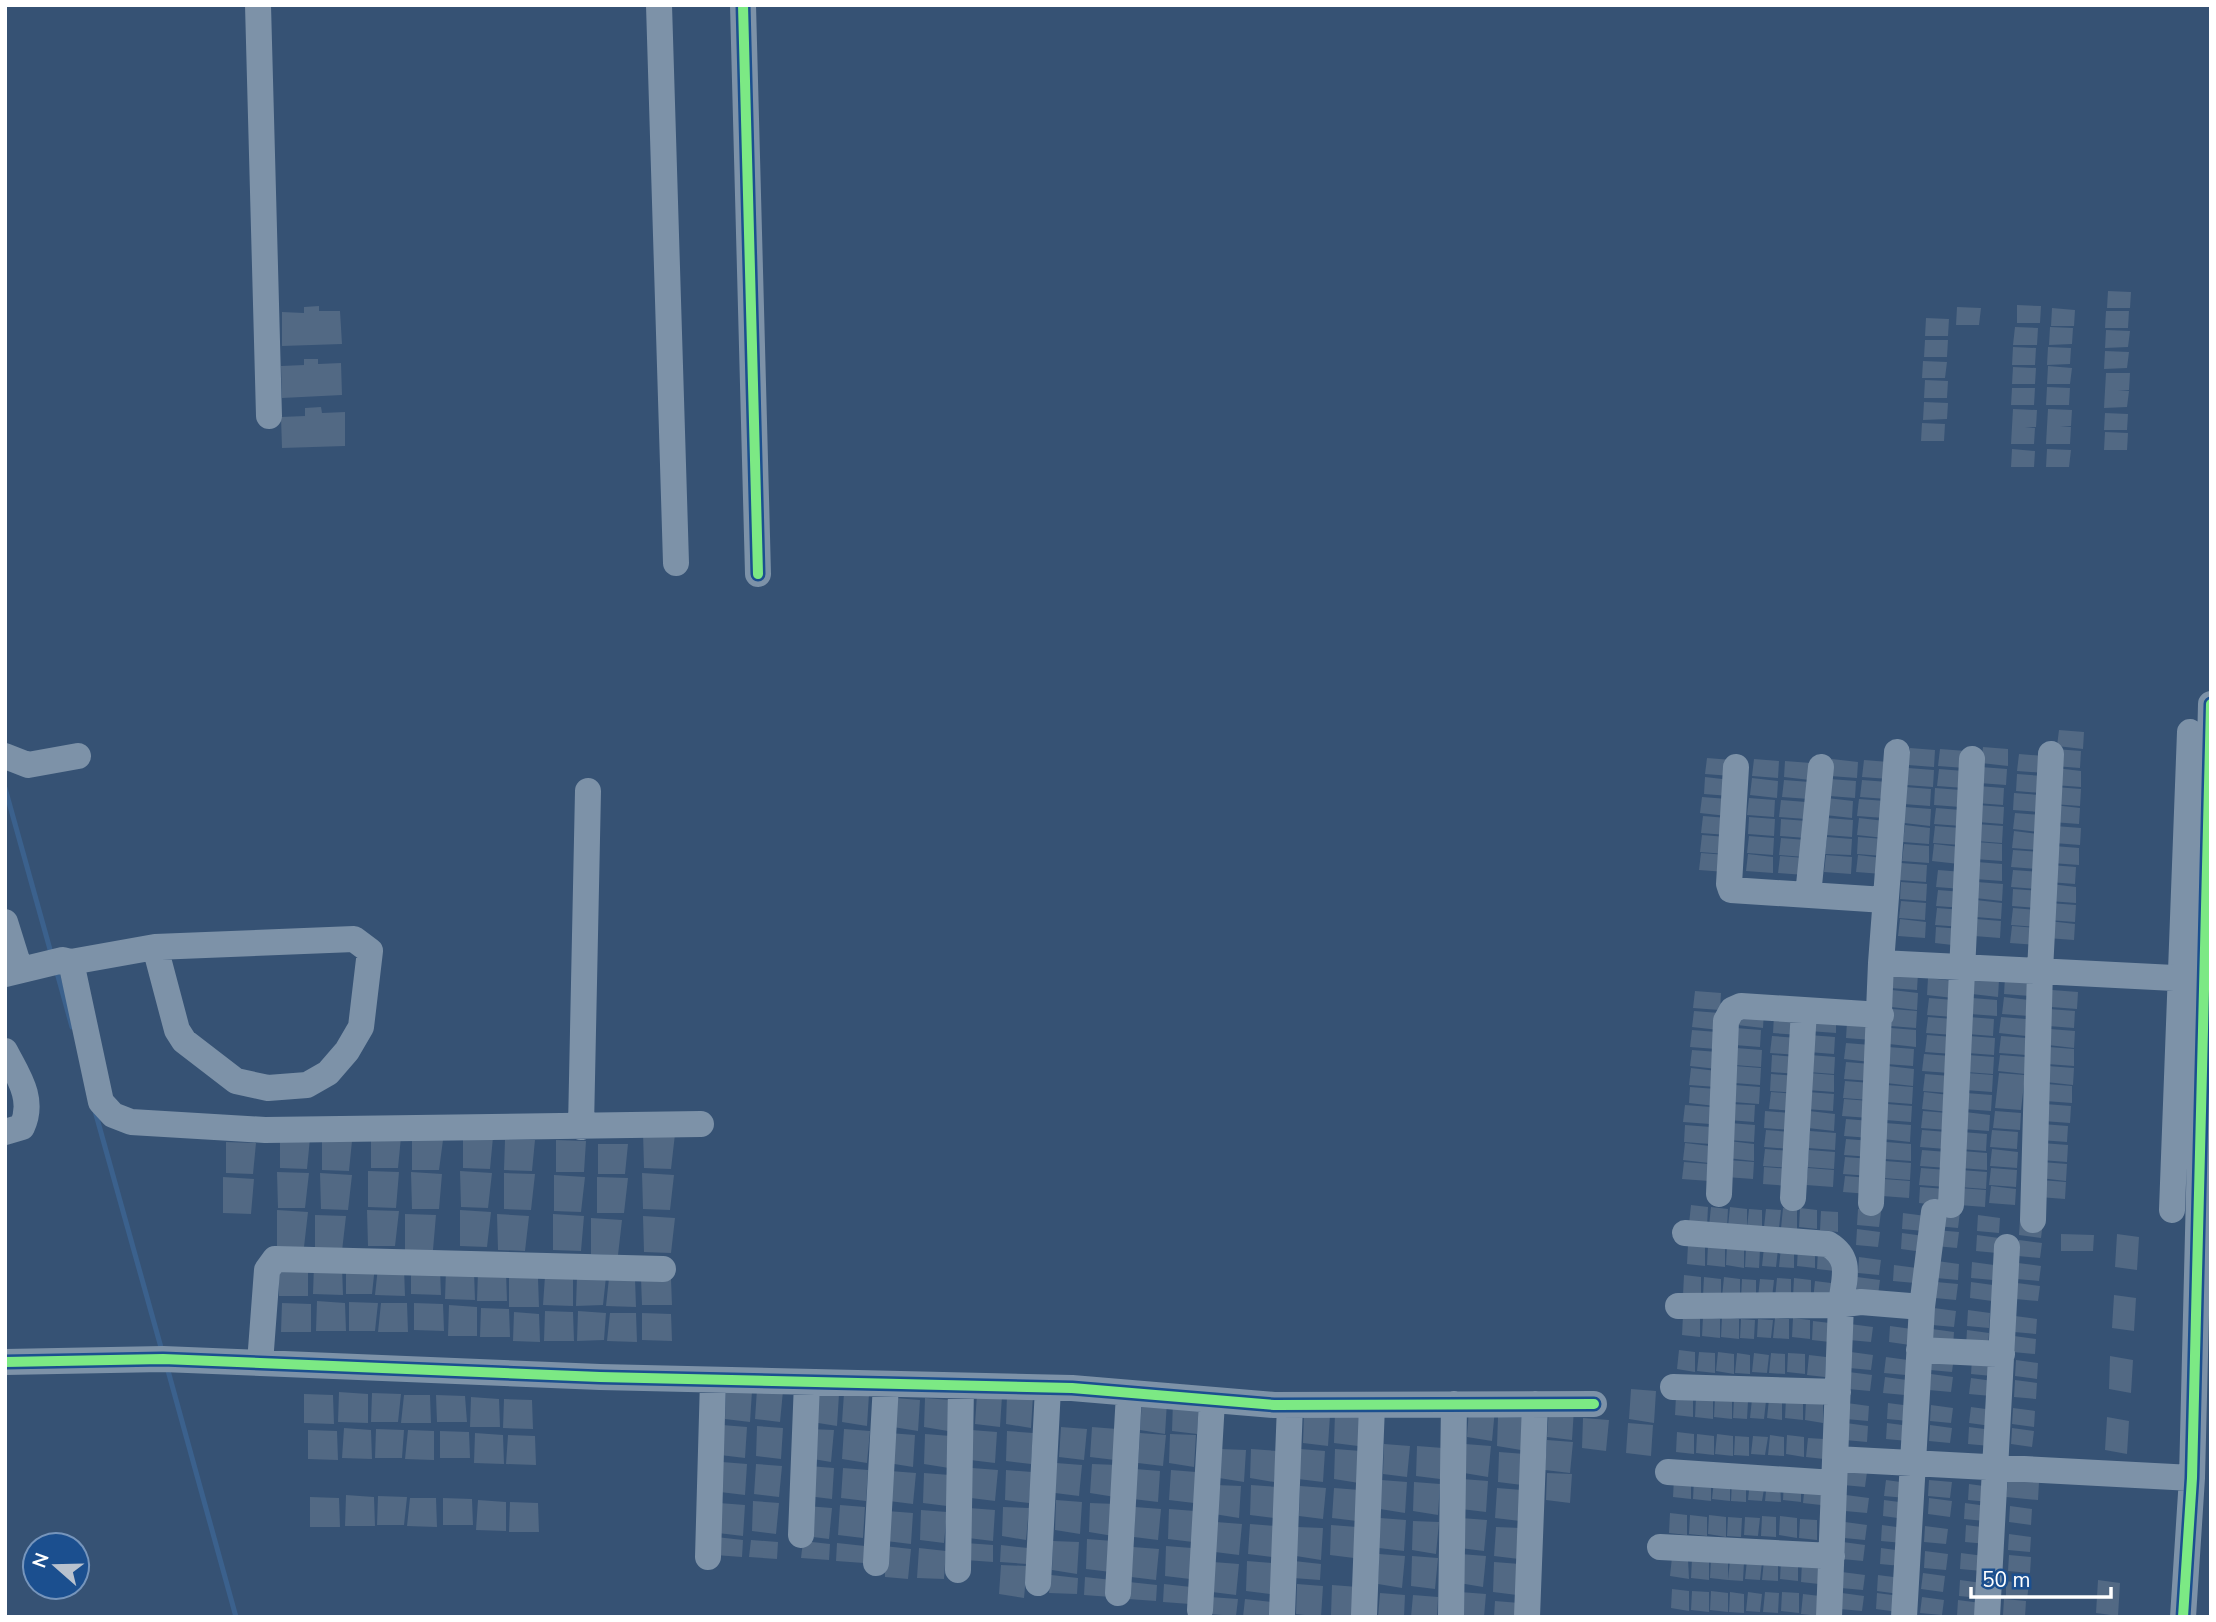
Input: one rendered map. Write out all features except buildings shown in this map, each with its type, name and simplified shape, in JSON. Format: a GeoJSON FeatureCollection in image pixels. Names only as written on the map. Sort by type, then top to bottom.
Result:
{"type":"FeatureCollection","features":[{"type":"Feature","properties":{"kind":"street"},"geometry":{"type":"LineString","coordinates":[[258,5],[269,416]]}},
{"type":"Feature","properties":{"kind":"street"},"geometry":{"type":"LineString","coordinates":[[659,5],[676,563]]}},
{"type":"Feature","properties":{"kind":"street"},"geometry":{"type":"LineString","coordinates":[[743,5],[758,574]]}},
{"type":"Feature","properties":{"kind":"street"},"geometry":{"type":"LineString","coordinates":[[2172,1210],[2211,704]]}},
{"type":"Feature","properties":{"kind":"street"},"geometry":{"type":"LineString","coordinates":[[2183,1617],[2192,1478],[2190,732]]}},
{"type":"Feature","properties":{"kind":"street"},"geometry":{"type":"LineString","coordinates":[[1871,1203],[1881,1015],[1881,963],[1897,752]]}},
{"type":"Feature","properties":{"kind":"street"},"geometry":{"type":"LineString","coordinates":[[2033,1220],[2040,971],[2051,754]]}},
{"type":"Feature","properties":{"kind":"street"},"geometry":{"type":"LineString","coordinates":[[5,756],[28,765],[78,756]]}},
{"type":"Feature","properties":{"kind":"street"},"geometry":{"type":"LineString","coordinates":[[1904,1617],[1922,1307],[1943,1208],[1961,967],[1972,759]]}},
{"type":"Feature","properties":{"kind":"street"},"geometry":{"type":"LineString","coordinates":[[1736,767],[1729,884],[1731,890],[1885,900]]}},
{"type":"Feature","properties":{"kind":"street"},"geometry":{"type":"LineString","coordinates":[[1808,895],[1821,767]]}},
{"type":"Feature","properties":{"kind":"street"},"geometry":{"type":"LineString","coordinates":[[582,1126],[587,791]]}},
{"type":"Feature","properties":{"kind":"street"},"geometry":{"type":"LineString","coordinates":[[5,922],[18,971],[155,947],[354,939],[370,951],[360,1027],[347,1051],[328,1073],[307,1085],[268,1088],[236,1081],[198,1054],[177,1030],[155,947]]}},
{"type":"Feature","properties":{"kind":"street"},"geometry":{"type":"LineString","coordinates":[[67,961],[101,1102],[113,1115],[131,1122],[265,1130],[701,1124]]}},
{"type":"Feature","properties":{"kind":"street"},"geometry":{"type":"LineString","coordinates":[[1881,963],[2191,979]]}},
{"type":"Feature","properties":{"kind":"street"},"geometry":{"type":"LineString","coordinates":[[1719,1194],[1726,1021],[1732,1010],[1741,1006],[1881,1015]]}},
{"type":"Feature","properties":{"kind":"street"},"geometry":{"type":"LineString","coordinates":[[1793,1198],[1804,1010]]}},
{"type":"Feature","properties":{"kind":"street"},"geometry":{"type":"LineString","coordinates":[[5,1051],[26,1094],[28,1108],[22,1127],[5,1132]]}},
{"type":"Feature","properties":{"kind":"street"},"geometry":{"type":"LineString","coordinates":[[1685,1233],[1828,1244],[1841,1252],[1845,1263],[1841,1304],[1829,1617]]}},
{"type":"Feature","properties":{"kind":"street"},"geometry":{"type":"LineString","coordinates":[[1987,1617],[2007,1247]]}},
{"type":"Feature","properties":{"kind":"street"},"geometry":{"type":"LineString","coordinates":[[260,1363],[267,1269],[275,1259],[663,1269]]}},
{"type":"Feature","properties":{"kind":"street"},"geometry":{"type":"LineString","coordinates":[[1678,1306],[1841,1304],[1922,1307]]}},
{"type":"Feature","properties":{"kind":"street"},"geometry":{"type":"LineString","coordinates":[[1919,1350],[2002,1354]]}},
{"type":"Feature","properties":{"kind":"street"},"geometry":{"type":"LineString","coordinates":[[5,1362],[163,1359],[712,1380],[1048,1388],[1290,1405],[1594,1404]]}},
{"type":"Feature","properties":{"kind":"street"},"geometry":{"type":"LineString","coordinates":[[708,1557],[712,1380]]}},
{"type":"Feature","properties":{"kind":"street"},"geometry":{"type":"LineString","coordinates":[[801,1535],[807,1382]]}},
{"type":"Feature","properties":{"kind":"street"},"geometry":{"type":"LineString","coordinates":[[876,1563],[886,1384]]}},
{"type":"Feature","properties":{"kind":"street"},"geometry":{"type":"LineString","coordinates":[[958,1570],[961,1386]]}},
{"type":"Feature","properties":{"kind":"street"},"geometry":{"type":"LineString","coordinates":[[1673,1387],[1838,1392]]}},
{"type":"Feature","properties":{"kind":"street"},"geometry":{"type":"LineString","coordinates":[[1038,1583],[1048,1388]]}},
{"type":"Feature","properties":{"kind":"street"},"geometry":{"type":"LineString","coordinates":[[1118,1593],[1129,1393]]}},
{"type":"Feature","properties":{"kind":"street"},"geometry":{"type":"LineString","coordinates":[[1200,1610],[1212,1401]]}},
{"type":"Feature","properties":{"kind":"street"},"geometry":{"type":"LineString","coordinates":[[1451,1617],[1454,1404]]}},
{"type":"Feature","properties":{"kind":"street"},"geometry":{"type":"LineString","coordinates":[[1527,1617],[1535,1404]]}},
{"type":"Feature","properties":{"kind":"street"},"geometry":{"type":"LineString","coordinates":[[1282,1614],[1290,1405]]}},
{"type":"Feature","properties":{"kind":"street"},"geometry":{"type":"LineString","coordinates":[[1364,1615],[1371,1405]]}},
{"type":"Feature","properties":{"kind":"street"},"geometry":{"type":"LineString","coordinates":[[1668,1472],[1835,1471],[1913,1463],[2192,1478]]}},
{"type":"Feature","properties":{"kind":"street"},"geometry":{"type":"LineString","coordinates":[[1660,1547],[1832,1556]]}},
{"type":"Feature","properties":{"kind":"waterway"},"geometry":{"type":"LineString","coordinates":[[5,788],[51,953]]}},
{"type":"Feature","properties":{"kind":"waterway"},"geometry":{"type":"LineString","coordinates":[[56,969],[72,1027]]}},
{"type":"Feature","properties":{"kind":"waterway"},"geometry":{"type":"LineString","coordinates":[[95,1111],[162,1351]]}},
{"type":"Feature","properties":{"kind":"waterway"},"geometry":{"type":"LineString","coordinates":[[167,1367],[236,1617]]}},
{"type":"Feature","properties":{"kind":"cycle path"},"geometry":{"type":"LineString","coordinates":[[743,5],[758,574]]}},
{"type":"Feature","properties":{"kind":"cycle path"},"geometry":{"type":"LineString","coordinates":[[2183,1617],[2192,1478],[2211,704]]}},
{"type":"Feature","properties":{"kind":"cycle path"},"geometry":{"type":"LineString","coordinates":[[5,1362],[163,1359],[600,1377],[1072,1388],[1274,1405],[1594,1404]]}}]}
